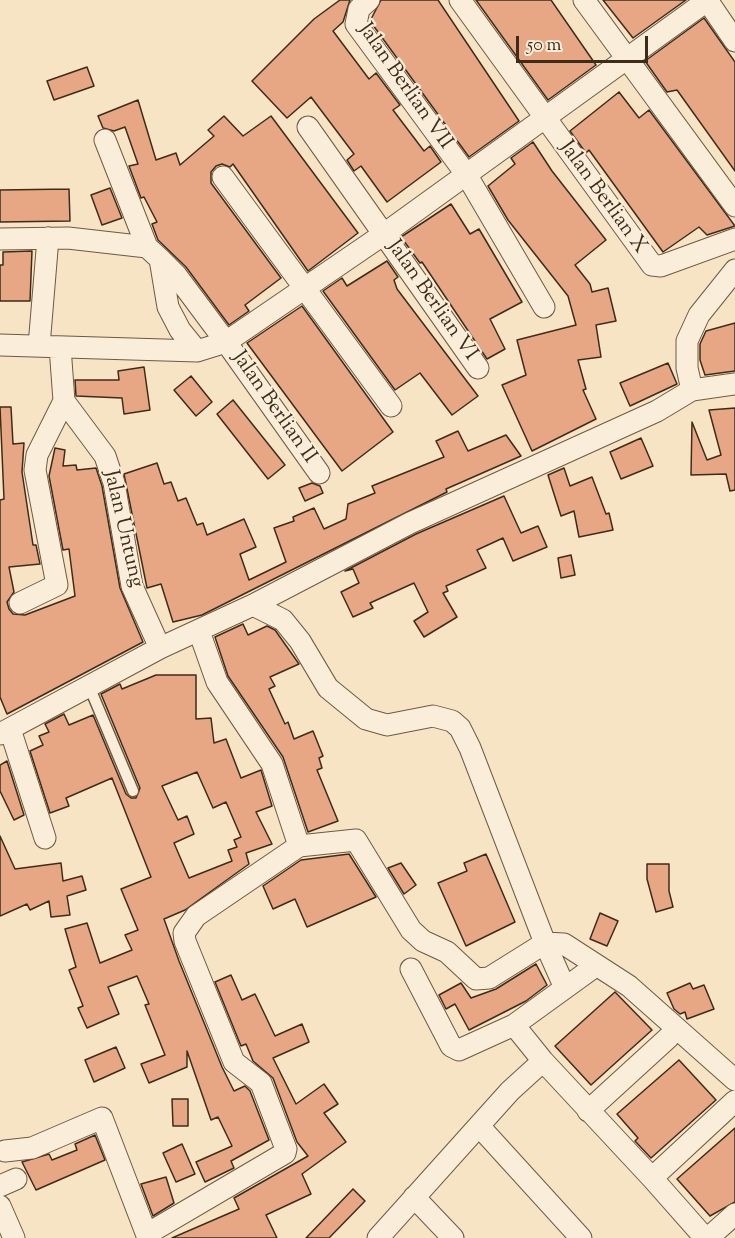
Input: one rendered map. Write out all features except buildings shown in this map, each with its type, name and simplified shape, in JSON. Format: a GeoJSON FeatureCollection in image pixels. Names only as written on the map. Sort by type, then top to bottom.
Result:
{"type":"FeatureCollection","features":[{"type":"Feature","properties":{"kind":"street","name":"Jalan Berlian VII"},"geometry":{"type":"LineString","coordinates":[[369,0],[359,9],[356,24],[466,174],[544,307]]}},
{"type":"Feature","properties":{"kind":"street"},"geometry":{"type":"LineString","coordinates":[[460,0],[544,118]]}},
{"type":"Feature","properties":{"kind":"street"},"geometry":{"type":"LineString","coordinates":[[584,0],[735,206]]}},
{"type":"Feature","properties":{"kind":"street"},"geometry":{"type":"LineString","coordinates":[[0,345],[197,351],[226,342],[384,234],[707,0],[735,40]]}},
{"type":"Feature","properties":{"kind":"street","name":"Jalan Berlian X"},"geometry":{"type":"LineString","coordinates":[[544,118],[652,265],[661,266],[735,239]]}},
{"type":"Feature","properties":{"kind":"street","name":"Jalan Berlian VI"},"geometry":{"type":"LineString","coordinates":[[308,127],[478,368]]}},
{"type":"Feature","properties":{"kind":"street"},"geometry":{"type":"LineString","coordinates":[[105,140],[154,253],[168,307],[180,330],[197,351]]}},
{"type":"Feature","properties":{"kind":"street"},"geometry":{"type":"LineString","coordinates":[[223,177],[391,406]]}},
{"type":"Feature","properties":{"kind":"street"},"geometry":{"type":"LineString","coordinates":[[20,603],[57,585],[35,470],[37,455],[64,401],[50,347],[48,238]]}},
{"type":"Feature","properties":{"kind":"street"},"geometry":{"type":"LineString","coordinates":[[0,239],[68,238],[154,253]]}},
{"type":"Feature","properties":{"kind":"street","name":"Jalan Berlian II"},"geometry":{"type":"LineString","coordinates":[[154,253],[176,275],[319,473]]}},
{"type":"Feature","properties":{"kind":"street"},"geometry":{"type":"LineString","coordinates":[[692,390],[687,368],[687,341],[699,315],[735,270]]}},
{"type":"Feature","properties":{"kind":"street"},"geometry":{"type":"LineString","coordinates":[[45,838],[5,732],[160,648],[199,632],[253,605],[410,523],[657,411],[692,390],[735,384]]}},
{"type":"Feature","properties":{"kind":"street","name":"Jalan Untung"},"geometry":{"type":"LineString","coordinates":[[64,401],[105,456],[114,483],[132,586],[160,648]]}},
{"type":"Feature","properties":{"kind":"street"},"geometry":{"type":"LineString","coordinates":[[253,605],[283,620],[300,641],[328,688],[366,719],[387,725],[433,716],[452,721],[460,728],[565,988]]}},
{"type":"Feature","properties":{"kind":"street"},"geometry":{"type":"LineString","coordinates":[[199,632],[217,682],[272,764],[299,846]]}},
{"type":"Feature","properties":{"kind":"street"},"geometry":{"type":"LineString","coordinates":[[2,1148],[32,1148],[102,1118],[147,1236],[285,1154],[286,1149],[261,1083],[234,1062],[185,941],[184,933],[196,916],[299,846],[356,840],[411,930],[423,941],[447,952],[476,979],[482,980],[498,974],[545,943],[564,944],[617,977],[675,1024],[735,1080]]}},
{"type":"Feature","properties":{"kind":"street"},"geometry":{"type":"LineString","coordinates":[[411,969],[454,1049],[464,1049],[514,1025],[590,970]]}},
{"type":"Feature","properties":{"kind":"street"},"geometry":{"type":"LineString","coordinates":[[514,1025],[588,1111],[706,1238],[735,1214]]}},
{"type":"Feature","properties":{"kind":"street"},"geometry":{"type":"LineString","coordinates":[[588,1111],[669,1036]]}},
{"type":"Feature","properties":{"kind":"street"},"geometry":{"type":"LineString","coordinates":[[378,1238],[510,1091],[543,1061]]}},
{"type":"Feature","properties":{"kind":"street"},"geometry":{"type":"LineString","coordinates":[[652,1178],[735,1101]]}},
{"type":"Feature","properties":{"kind":"street"},"geometry":{"type":"LineString","coordinates":[[479,1126],[581,1238]]}},
{"type":"Feature","properties":{"kind":"street"},"geometry":{"type":"LineString","coordinates":[[414,1197],[453,1238]]}},
{"type":"Feature","properties":{"kind":"street"},"geometry":{"type":"LineString","coordinates":[[0,1206],[14,1238]]}},
{"type":"Feature","properties":{"kind":"lane"},"geometry":{"type":"LineString","coordinates":[[89,686],[133,791]]}}]}
